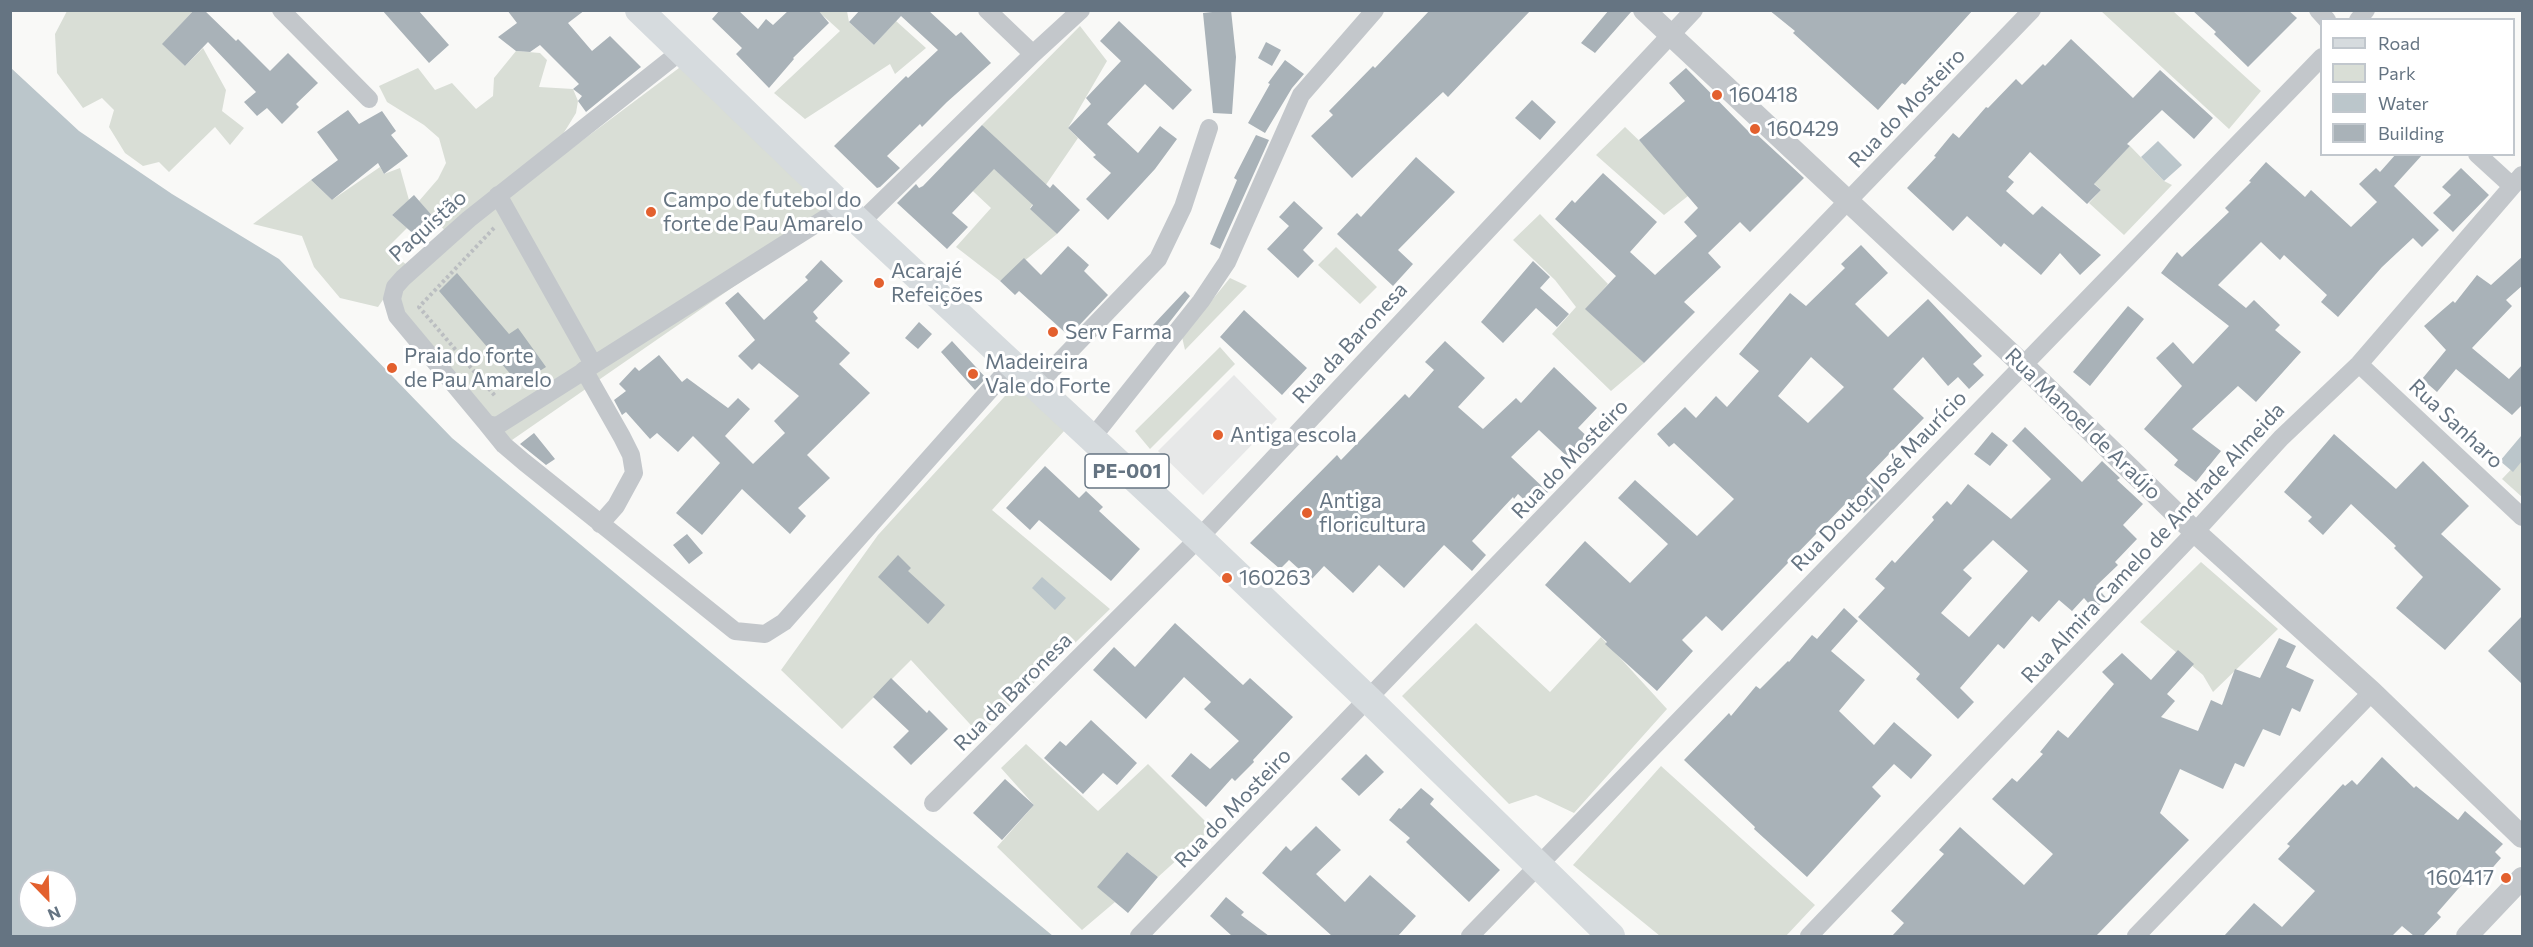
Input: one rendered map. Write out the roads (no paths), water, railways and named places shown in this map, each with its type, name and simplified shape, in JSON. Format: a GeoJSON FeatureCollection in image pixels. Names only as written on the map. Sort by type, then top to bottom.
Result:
{"type":"FeatureCollection","features":[{"type":"Feature","properties":{"kind":"main road","name":"PE-001"},"geometry":{"type":"LineString","coordinates":[[639,10],[851,215],[1199,538],[1611,936]]}},
{"type":"Feature","properties":{"kind":"street"},"geometry":{"type":"LineString","coordinates":[[281,10],[369,99]]}},
{"type":"Feature","properties":{"kind":"street"},"geometry":{"type":"LineString","coordinates":[[987,10],[1033,54]]}},
{"type":"Feature","properties":{"kind":"street"},"geometry":{"type":"LineString","coordinates":[[487,424],[497,426],[588,367],[851,215],[1081,10]]}},
{"type":"Feature","properties":{"kind":"street"},"geometry":{"type":"LineString","coordinates":[[1092,438],[1201,301],[1227,262],[1301,95],[1375,10]]}},
{"type":"Feature","properties":{"kind":"street","name":"Rua Manoel de Araújo"},"geometry":{"type":"LineString","coordinates":[[1644,10],[1850,201],[2195,532],[2372,692],[2523,837]]}},
{"type":"Feature","properties":{"kind":"street","name":"Rua da Baronesa"},"geometry":{"type":"LineString","coordinates":[[933,803],[1199,538],[1694,10]]}},
{"type":"Feature","properties":{"kind":"street","name":"Rua do Mosteiro"},"geometry":{"type":"LineString","coordinates":[[1139,936],[2032,10]]}},
{"type":"Feature","properties":{"kind":"street","name":"Paquistão"},"geometry":{"type":"LineString","coordinates":[[680,52],[498,195],[395,287],[392,299],[397,316],[487,424],[517,456],[735,631],[765,634],[784,622],[1013,364]]}},
{"type":"Feature","properties":{"kind":"street","name":"Rua Doutor José Maurício"},"geometry":{"type":"LineString","coordinates":[[1470,936],[2320,59]]}},
{"type":"Feature","properties":{"kind":"street"},"geometry":{"type":"LineString","coordinates":[[1036,386],[1158,259],[1183,207],[1209,128]]}},
{"type":"Feature","properties":{"kind":"street"},"geometry":{"type":"LineString","coordinates":[[2480,156],[2517,180]]}},
{"type":"Feature","properties":{"kind":"street","name":"Rua Almira Camelo de Andrade Almeida"},"geometry":{"type":"LineString","coordinates":[[1809,936],[2195,532],[2281,438],[2359,364],[2517,180]]}},
{"type":"Feature","properties":{"kind":"street","name":"Paquistão"},"geometry":{"type":"LineString","coordinates":[[498,195],[631,455],[634,474],[616,506],[600,524]]}},
{"type":"Feature","properties":{"kind":"street","name":"Rua Sanharo"},"geometry":{"type":"LineString","coordinates":[[2359,364],[2523,517]]}},
{"type":"Feature","properties":{"kind":"street"},"geometry":{"type":"LineString","coordinates":[[2136,936],[2372,692]]}},
{"type":"Feature","properties":{"kind":"street"},"geometry":{"type":"LineString","coordinates":[[2467,936],[2523,878]]}},
{"type":"Feature","properties":{"kind":"water"},"geometry":{"type":"Polygon","coordinates":[[[11,68],[79,131],[172,194],[279,259],[452,438],[1053,936],[11,936],[11,68]]]}},
{"type":"Feature","properties":{"kind":"water"},"geometry":{"type":"Polygon","coordinates":[[[2158,141],[2182,165],[2164,181],[2141,157],[2158,141]]]}},
{"type":"Feature","properties":{"kind":"water"},"geometry":{"type":"Polygon","coordinates":[[[2521,436],[2522,461],[2513,472],[2500,461],[2521,436]]]}},
{"type":"Feature","properties":{"kind":"water"},"geometry":{"type":"Polygon","coordinates":[[[1042,577],[1066,598],[1055,610],[1032,588],[1042,577]]]}},
{"type":"Feature","properties":{"kind":"place","name":"160418"},"geometry":{"type":"Point","coordinates":[1717,95]}},
{"type":"Feature","properties":{"kind":"place","name":"160429"},"geometry":{"type":"Point","coordinates":[1755,129]}},
{"type":"Feature","properties":{"kind":"place","name":"Campo de futebol do forte de Pau Amarelo"},"geometry":{"type":"Point","coordinates":[651,212]}},
{"type":"Feature","properties":{"kind":"place","name":"Acarajé Refeições"},"geometry":{"type":"Point","coordinates":[879,283]}},
{"type":"Feature","properties":{"kind":"place","name":"Serv Farma"},"geometry":{"type":"Point","coordinates":[1053,332]}},
{"type":"Feature","properties":{"kind":"place","name":"Praia do forte de Pau Amarelo"},"geometry":{"type":"Point","coordinates":[392,368]}},
{"type":"Feature","properties":{"kind":"place","name":"Madeireira Vale do Forte"},"geometry":{"type":"Point","coordinates":[973,374]}},
{"type":"Feature","properties":{"kind":"place","name":"Antiga escola"},"geometry":{"type":"Point","coordinates":[1218,435]}},
{"type":"Feature","properties":{"kind":"place","name":"Antiga floricultura"},"geometry":{"type":"Point","coordinates":[1307,513]}},
{"type":"Feature","properties":{"kind":"place","name":"160263"},"geometry":{"type":"Point","coordinates":[1227,578]}},
{"type":"Feature","properties":{"kind":"place","name":"160417"},"geometry":{"type":"Point","coordinates":[2506,878]}}]}
